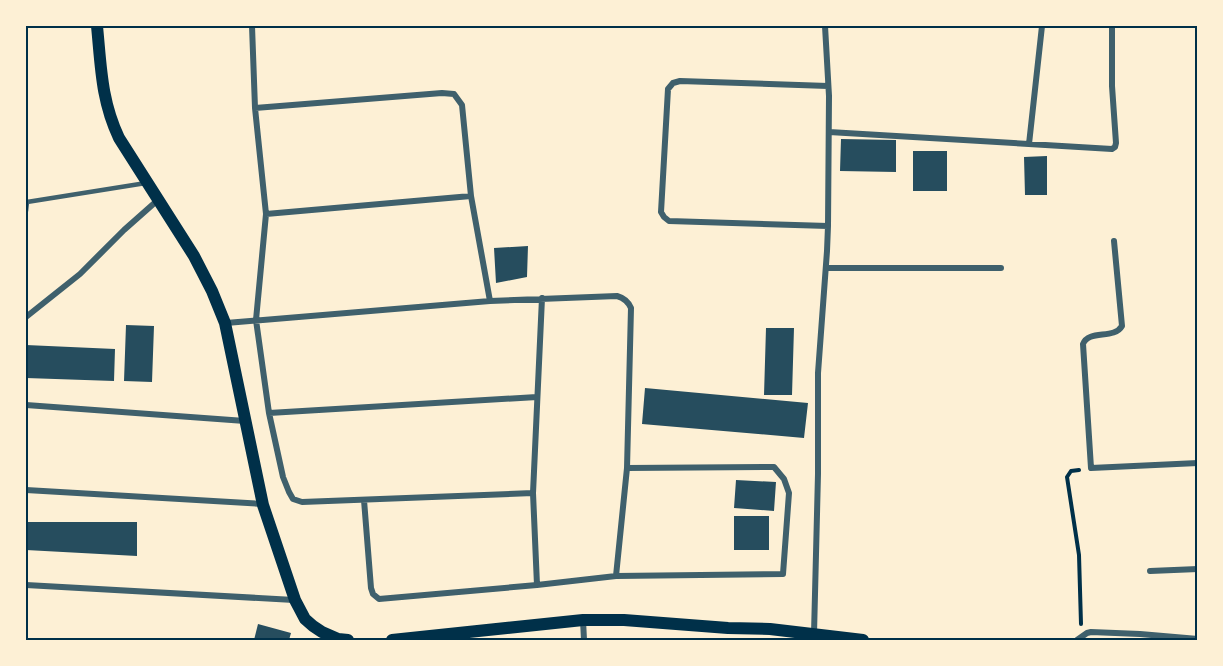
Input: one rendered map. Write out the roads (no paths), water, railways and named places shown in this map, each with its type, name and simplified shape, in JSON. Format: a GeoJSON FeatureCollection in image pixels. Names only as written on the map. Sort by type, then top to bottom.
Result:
{"type":"FeatureCollection","features":[{"type":"Feature","properties":{"kind":"main road"},"geometry":{"type":"LineString","coordinates":[[97,26],[102,85],[112,123],[147,183],[195,256],[225,323],[263,504],[294,600],[305,619],[313,626],[338,639],[348,640]]}},
{"type":"Feature","properties":{"kind":"main road"},"geometry":{"type":"LineString","coordinates":[[392,640],[583,620],[624,620],[728,628],[770,635],[814,634],[860,640]]}},
{"type":"Feature","properties":{"kind":"street"},"geometry":{"type":"LineString","coordinates":[[252,26],[255,108],[266,214],[256,320],[269,413],[283,477],[293,499],[302,502],[533,493]]}},
{"type":"Feature","properties":{"kind":"street"},"geometry":{"type":"LineString","coordinates":[[814,634],[818,373],[828,226],[829,132],[825,26]]}},
{"type":"Feature","properties":{"kind":"street"},"geometry":{"type":"LineString","coordinates":[[1029,144],[1042,26]]}},
{"type":"Feature","properties":{"kind":"street"},"geometry":{"type":"LineString","coordinates":[[829,132],[1112,149],[1116,143],[1112,86],[1112,26]]}},
{"type":"Feature","properties":{"kind":"street"},"geometry":{"type":"LineString","coordinates":[[828,86],[680,81],[672,83],[668,89],[661,212],[669,221],[828,226]]}},
{"type":"Feature","properties":{"kind":"street"},"geometry":{"type":"LineString","coordinates":[[255,108],[442,93],[454,94],[462,105],[471,196],[490,301]]}},
{"type":"Feature","properties":{"kind":"street"},"geometry":{"type":"LineString","coordinates":[[266,214],[471,196]]}},
{"type":"Feature","properties":{"kind":"street"},"geometry":{"type":"LineString","coordinates":[[26,317],[80,274],[159,199]]}},
{"type":"Feature","properties":{"kind":"street"},"geometry":{"type":"LineString","coordinates":[[1114,241],[1122,326],[1117,332],[1085,339],[1083,344],[1090,468],[1197,463]]}},
{"type":"Feature","properties":{"kind":"street"},"geometry":{"type":"LineString","coordinates":[[826,268],[1001,268]]}},
{"type":"Feature","properties":{"kind":"street"},"geometry":{"type":"LineString","coordinates":[[225,323],[490,301],[622,297],[631,308],[627,468],[616,576]]}},
{"type":"Feature","properties":{"kind":"street"},"geometry":{"type":"LineString","coordinates":[[537,585],[533,493],[542,298]]}},
{"type":"Feature","properties":{"kind":"street"},"geometry":{"type":"LineString","coordinates":[[269,413],[537,397]]}},
{"type":"Feature","properties":{"kind":"street"},"geometry":{"type":"LineString","coordinates":[[26,405],[246,421]]}},
{"type":"Feature","properties":{"kind":"street"},"geometry":{"type":"LineString","coordinates":[[363,500],[371,588],[373,594],[379,599],[616,576],[783,574],[789,493],[784,479],[774,467],[627,468]]}},
{"type":"Feature","properties":{"kind":"street"},"geometry":{"type":"LineString","coordinates":[[26,490],[263,504]]}},
{"type":"Feature","properties":{"kind":"street"},"geometry":{"type":"LineString","coordinates":[[1150,571],[1197,569]]}},
{"type":"Feature","properties":{"kind":"street"},"geometry":{"type":"LineString","coordinates":[[26,585],[294,600]]}},
{"type":"Feature","properties":{"kind":"street"},"geometry":{"type":"LineString","coordinates":[[583,620],[584,640]]}},
{"type":"Feature","properties":{"kind":"street"},"geometry":{"type":"LineString","coordinates":[[1079,638],[1087,633],[1096,632],[1197,639]]}},
{"type":"Feature","properties":{"kind":"lane"},"geometry":{"type":"LineString","coordinates":[[26,211],[26,201],[147,183]]}}]}
